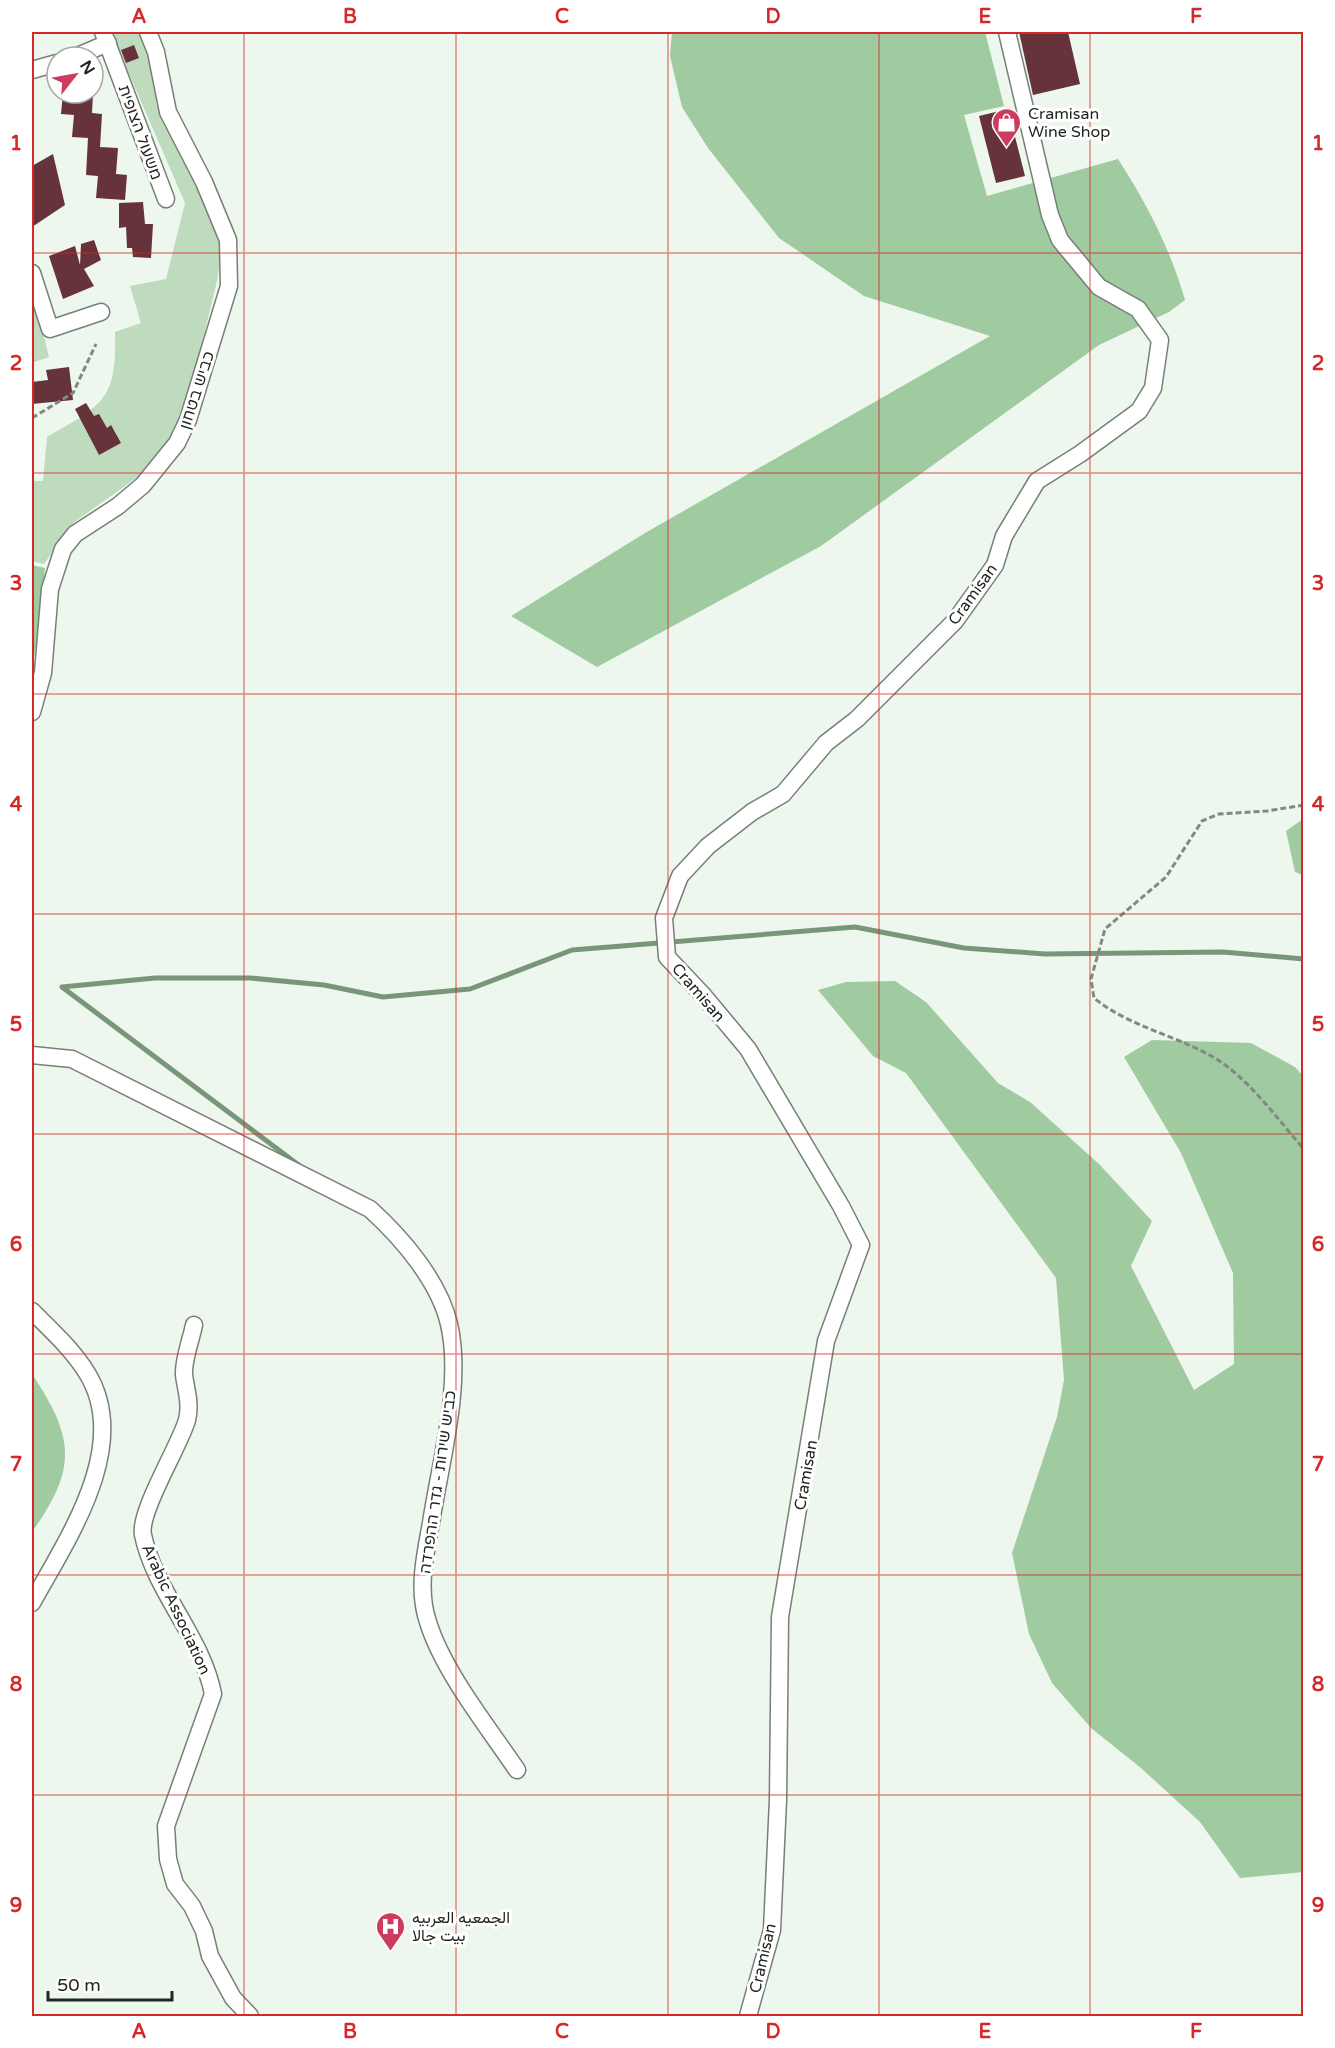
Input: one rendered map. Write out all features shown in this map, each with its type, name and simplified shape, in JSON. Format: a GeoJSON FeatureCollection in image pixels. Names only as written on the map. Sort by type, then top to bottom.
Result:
{"type":"FeatureCollection","features":[{"type":"Feature","properties":{"kind":"street","name":"כביש בטחון"},"geometry":{"type":"LineString","coordinates":[[32,712],[43,673],[50,589],[63,549],[75,534],[118,506],[144,485],[177,443],[188,420],[229,286],[228,240],[204,182],[168,112],[156,52],[148,32]]}},
{"type":"Feature","properties":{"kind":"street","name":"Cramisan"},"geometry":{"type":"LineString","coordinates":[[748,2016],[772,1930],[778,1800],[780,1617],[826,1341],[861,1245],[841,1206],[748,1049],[667,957],[664,918],[680,876],[708,846],[752,812],[783,794],[826,743],[856,719],[955,621],[995,565],[1004,536],[1037,481],[1080,454],[1139,411],[1153,388],[1160,340],[1138,309],[1099,287],[1060,240],[1050,215],[1007,32]]}},
{"type":"Feature","properties":{"kind":"street","name":"משעול הצופית"},"geometry":{"type":"LineString","coordinates":[[105,37],[166,199]]}},
{"type":"Feature","properties":{"kind":"street"},"geometry":{"type":"LineString","coordinates":[[32,273],[50,329],[101,312]]}},
{"type":"Feature","properties":{"kind":"street","name":"כביש שירות - גדר ההפרדה"},"geometry":{"type":"LineString","coordinates":[[32,1055],[72,1059],[370,1209],[399,1236],[417,1261],[449,1323],[452,1351],[452,1392],[422,1577],[428,1621],[446,1662],[517,1770]]}},
{"type":"Feature","properties":{"kind":"street"},"geometry":{"type":"LineString","coordinates":[[32,1311],[68,1346],[88,1375],[101,1412],[103,1444],[91,1492],[32,1603]]}},
{"type":"Feature","properties":{"kind":"street","name":"Arabic Association"},"geometry":{"type":"LineString","coordinates":[[194,1325],[184,1373],[189,1396],[187,1420],[156,1488],[142,1531],[163,1586],[210,1675],[213,1694],[166,1826],[168,1859],[175,1884],[192,1906],[204,1931],[210,1956],[233,1998],[250,2016]]}},
{"type":"Feature","properties":{"kind":"path"},"geometry":{"type":"LineString","coordinates":[[32,418],[73,393],[96,344]]}},
{"type":"Feature","properties":{"kind":"path"},"geometry":{"type":"LineString","coordinates":[[1304,805],[1267,811],[1219,814],[1202,821],[1166,878],[1106,929],[1091,979],[1094,998],[1111,1012],[1142,1023],[1215,1058],[1246,1085],[1304,1149]]}},
{"type":"Feature","properties":{"kind":"green space"},"geometry":{"type":"Polygon","coordinates":[[[111,32],[140,32],[155,70],[156,104],[217,225],[221,254],[217,281],[184,418],[165,448],[142,474],[73,523],[44,564],[32,561],[32,481],[43,481],[47,437],[82,417],[103,398],[113,373],[115,332],[141,323],[130,286],[166,279],[185,203],[111,32]]]}},
{"type":"Feature","properties":{"kind":"green space"},"geometry":{"type":"Polygon","coordinates":[[[672,32],[985,32],[1004,106],[964,115],[987,196],[1118,159],[1157,227],[1185,300],[1169,312],[1099,345],[821,546],[597,667],[511,616],[645,533],[990,336],[864,296],[779,238],[708,148],[682,107],[670,56],[672,32]]]}},
{"type":"Feature","properties":{"kind":"green space"},"geometry":{"type":"Polygon","coordinates":[[[32,287],[49,357],[32,363],[32,287]]]}},
{"type":"Feature","properties":{"kind":"green space"},"geometry":{"type":"Polygon","coordinates":[[[32,565],[45,568],[32,670],[32,565]]]}},
{"type":"Feature","properties":{"kind":"green space"},"geometry":{"type":"Polygon","coordinates":[[[1303,819],[1303,875],[1295,872],[1286,831],[1303,819]]]}},
{"type":"Feature","properties":{"kind":"green space"},"geometry":{"type":"Polygon","coordinates":[[[895,981],[926,1002],[998,1083],[1030,1102],[1099,1164],[1152,1221],[1131,1266],[1194,1390],[1234,1364],[1233,1273],[1181,1153],[1124,1057],[1152,1040],[1251,1043],[1295,1067],[1303,1076],[1303,1872],[1240,1878],[1200,1822],[1141,1768],[1091,1728],[1052,1683],[1029,1634],[1012,1553],[1057,1417],[1064,1380],[1056,1278],[906,1073],[873,1056],[818,990],[846,982],[895,981]]]}},
{"type":"Feature","properties":{"kind":"green space"},"geometry":{"type":"Polygon","coordinates":[[[32,1374],[56,1417],[63,1436],[65,1453],[63,1471],[57,1489],[47,1510],[32,1532],[32,1374]]]}},
{"type":"Feature","properties":{"kind":"building"},"geometry":{"type":"Polygon","coordinates":[[[1019,32],[1068,32],[1080,84],[1033,95],[1019,32]]]}},
{"type":"Feature","properties":{"kind":"building"},"geometry":{"type":"Polygon","coordinates":[[[134,45],[139,58],[126,63],[121,50],[134,45]]]}},
{"type":"Feature","properties":{"kind":"building"},"geometry":{"type":"Polygon","coordinates":[[[62,105],[92,105],[92,113],[102,114],[100,147],[118,148],[116,174],[127,175],[125,200],[96,198],[98,176],[86,175],[88,138],[72,137],[74,115],[61,114],[62,105]]]}},
{"type":"Feature","properties":{"kind":"building"},"geometry":{"type":"Polygon","coordinates":[[[1008,109],[1025,176],[996,183],[979,116],[1008,109]]]}},
{"type":"Feature","properties":{"kind":"building"},"geometry":{"type":"Polygon","coordinates":[[[53,154],[65,205],[32,227],[32,166],[53,154]]]}},
{"type":"Feature","properties":{"kind":"building"},"geometry":{"type":"Polygon","coordinates":[[[143,202],[145,224],[153,224],[151,258],[133,257],[132,248],[127,248],[126,227],[119,228],[119,203],[143,202]]]}},
{"type":"Feature","properties":{"kind":"building"},"geometry":{"type":"Polygon","coordinates":[[[94,240],[101,260],[84,269],[94,286],[63,299],[49,256],[75,246],[80,265],[81,244],[94,240]]]}},
{"type":"Feature","properties":{"kind":"building"},"geometry":{"type":"Polygon","coordinates":[[[69,367],[73,400],[32,404],[32,382],[48,380],[46,370],[69,367]]]}},
{"type":"Feature","properties":{"kind":"building"},"geometry":{"type":"Polygon","coordinates":[[[86,403],[94,416],[99,414],[107,428],[111,425],[121,443],[99,455],[75,409],[86,403]]]}},
{"type":"Feature","properties":{"kind":"waterway"},"geometry":{"type":"LineString","coordinates":[[300,1166],[62,987],[155,978],[250,978],[324,985],[383,997],[470,989],[572,950],[855,927],[964,948],[1045,954],[1223,952],[1304,959]]}},
{"type":"Feature","properties":{"kind":"place","name":"Cramisan Wine Shop"},"geometry":{"type":"Point","coordinates":[1007,148]}},
{"type":"Feature","properties":{"kind":"place","name":"الجمعيه العربيه بيت جالا"},"geometry":{"type":"Point","coordinates":[391,1952]}}]}
